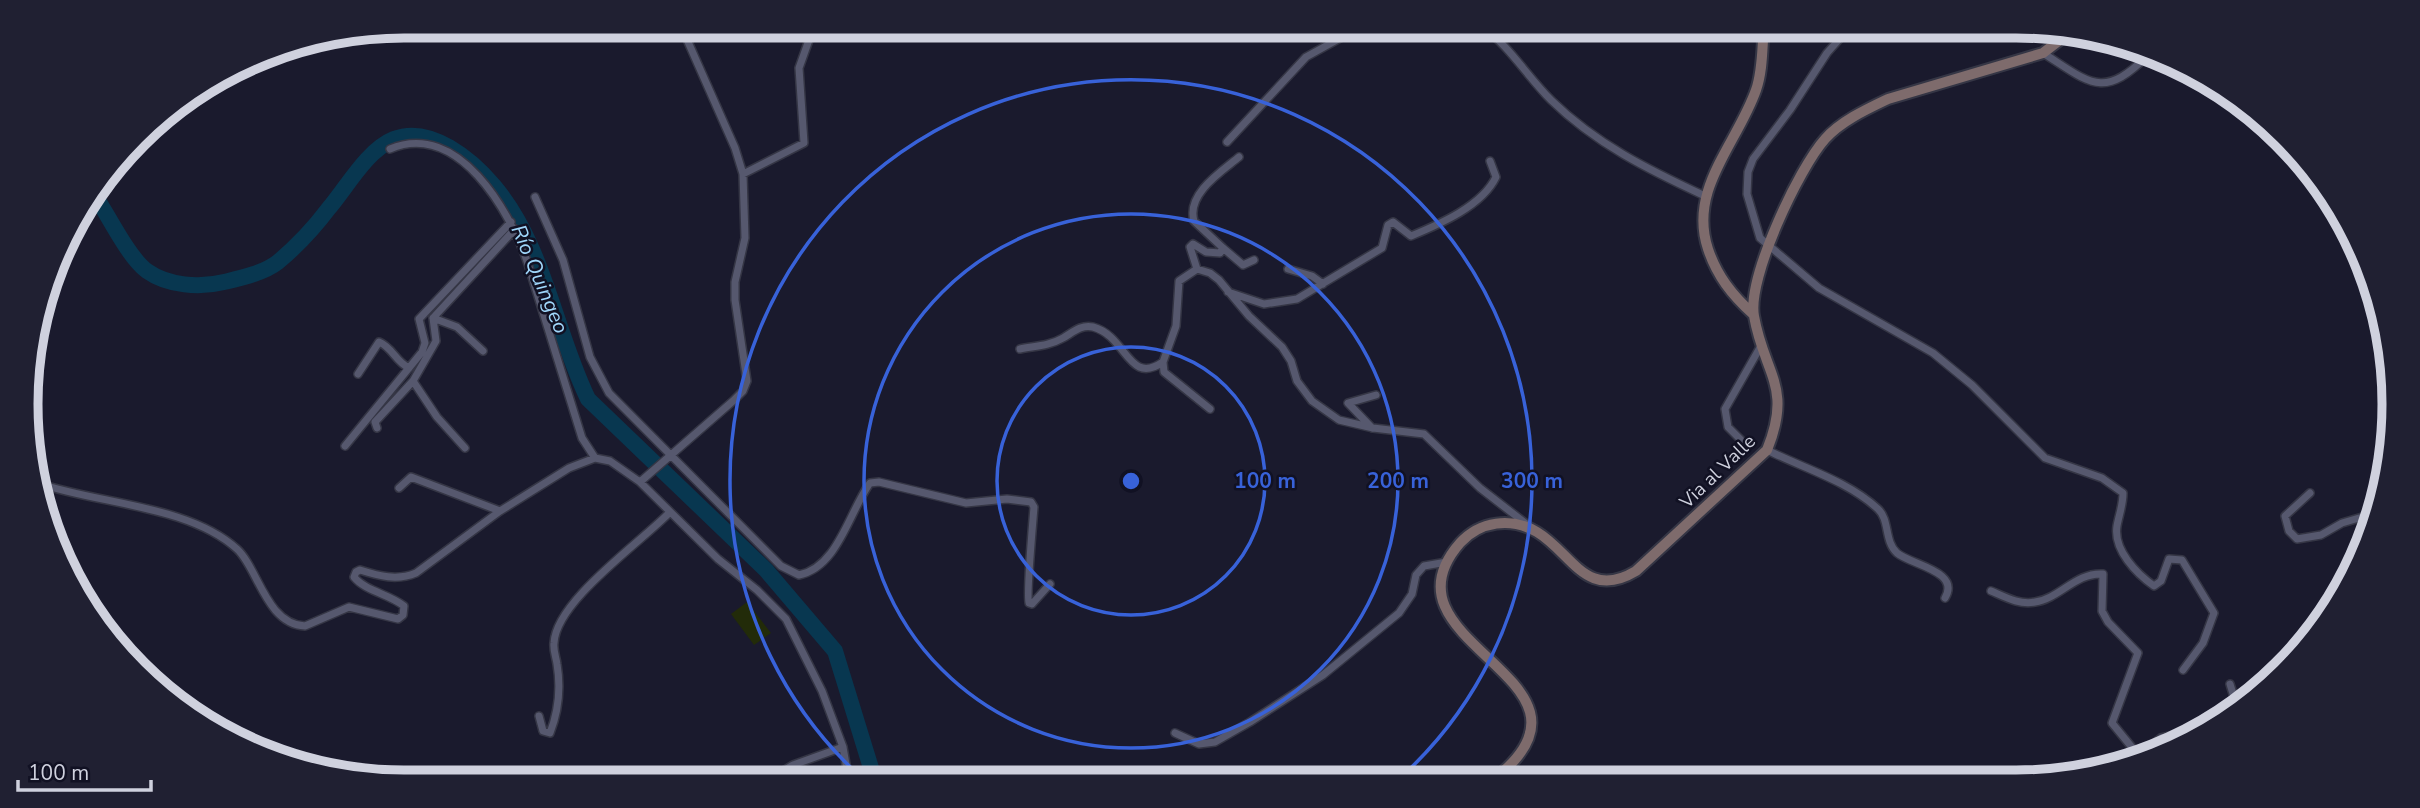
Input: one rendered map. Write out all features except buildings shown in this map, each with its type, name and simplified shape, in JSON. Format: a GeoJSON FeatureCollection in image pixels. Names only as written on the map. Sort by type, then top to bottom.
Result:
{"type":"FeatureCollection","features":[{"type":"Feature","properties":{"kind":"main road"},"geometry":{"type":"LineString","coordinates":[[1753,314],[1728,290],[1712,261],[1702,231],[1705,196],[1756,90],[1762,38]]}},
{"type":"Feature","properties":{"kind":"main road"},"geometry":{"type":"LineString","coordinates":[[2043,53],[2058,41]]}},
{"type":"Feature","properties":{"kind":"main road","name":"Via al Valle"},"geometry":{"type":"LineString","coordinates":[[1447,562],[1468,536],[1492,523],[1520,526],[1538,533],[1588,576],[1604,580],[1627,577],[1767,450],[1776,425],[1779,403],[1777,384],[1753,314],[1758,279],[1786,205],[1812,156],[1834,131],[1888,99],[2043,53]]}},
{"type":"Feature","properties":{"kind":"main road"},"geometry":{"type":"LineString","coordinates":[[1447,562],[1443,573],[1444,602],[1454,625],[1475,648],[1513,680],[1530,705],[1530,725],[1524,748],[1505,770]]}},
{"type":"Feature","properties":{"kind":"street"},"geometry":{"type":"LineString","coordinates":[[640,482],[733,401],[747,381],[735,300],[735,282],[746,239],[743,174],[735,148],[686,38]]}},
{"type":"Feature","properties":{"kind":"street"},"geometry":{"type":"LineString","coordinates":[[743,174],[804,143],[799,68],[810,38]]}},
{"type":"Feature","properties":{"kind":"street"},"geometry":{"type":"LineString","coordinates":[[1227,142],[1306,57],[1340,38]]}},
{"type":"Feature","properties":{"kind":"street"},"geometry":{"type":"LineString","coordinates":[[1495,38],[1517,58],[1549,98],[1587,131],[1630,161],[1705,196]]}},
{"type":"Feature","properties":{"kind":"street"},"geometry":{"type":"LineString","coordinates":[[1841,38],[1815,69],[1750,165],[1747,194],[1751,216],[1760,238],[1769,249],[1819,288],[1933,353],[1972,385],[2045,458],[2102,478],[2123,493],[2116,530],[2122,550],[2139,575],[2154,586],[2161,581],[2169,559],[2182,560],[2214,614],[2203,643],[2183,670]]}},
{"type":"Feature","properties":{"kind":"street"},"geometry":{"type":"LineString","coordinates":[[2043,53],[2095,83],[2112,83],[2125,78],[2141,61]]}},
{"type":"Feature","properties":{"kind":"street"},"geometry":{"type":"LineString","coordinates":[[390,149],[406,142],[432,145],[457,154],[488,188],[513,226],[552,335],[569,403],[579,421],[582,438],[595,458]]}},
{"type":"Feature","properties":{"kind":"street"},"geometry":{"type":"LineString","coordinates":[[1239,157],[1202,190],[1192,214],[1194,221],[1243,265],[1254,260]]}},
{"type":"Feature","properties":{"kind":"street"},"geometry":{"type":"LineString","coordinates":[[1228,292],[1264,304],[1297,299],[1382,248],[1388,225],[1393,222],[1411,236],[1444,221],[1481,198],[1490,191],[1496,177],[1490,162]]}},
{"type":"Feature","properties":{"kind":"street"},"geometry":{"type":"LineString","coordinates":[[536,197],[563,260],[590,357],[603,383],[669,459],[781,566],[799,575],[815,568],[834,551],[845,523],[870,483],[896,484],[966,503],[1025,499],[1034,507],[1032,569],[1026,599],[1032,604],[1051,584]]}},
{"type":"Feature","properties":{"kind":"street"},"geometry":{"type":"LineString","coordinates":[[377,428],[375,422],[413,381],[436,341],[433,318],[513,226]]}},
{"type":"Feature","properties":{"kind":"street"},"geometry":{"type":"LineString","coordinates":[[345,446],[409,368],[425,343],[419,319],[513,226]]}},
{"type":"Feature","properties":{"kind":"street"},"geometry":{"type":"LineString","coordinates":[[1196,270],[1190,247],[1193,244],[1212,254],[1220,253],[1223,248]]}},
{"type":"Feature","properties":{"kind":"street"},"geometry":{"type":"LineString","coordinates":[[1210,409],[1164,372],[1163,362],[1176,326],[1179,281],[1196,270],[1210,273],[1282,347],[1291,361],[1297,380],[1312,401],[1339,420],[1373,428],[1424,434],[1480,488],[1538,533]]}},
{"type":"Feature","properties":{"kind":"street"},"geometry":{"type":"LineString","coordinates":[[1288,270],[1312,276],[1323,284]]}},
{"type":"Feature","properties":{"kind":"street"},"geometry":{"type":"LineString","coordinates":[[433,318],[457,327],[483,351]]}},
{"type":"Feature","properties":{"kind":"street"},"geometry":{"type":"LineString","coordinates":[[1020,349],[1045,346],[1084,327],[1094,327],[1115,339],[1133,365],[1142,369],[1154,368],[1163,362]]}},
{"type":"Feature","properties":{"kind":"street"},"geometry":{"type":"LineString","coordinates":[[358,373],[379,342],[386,345],[398,363],[409,368]]}},
{"type":"Feature","properties":{"kind":"street"},"geometry":{"type":"LineString","coordinates":[[1745,444],[1728,427],[1725,409],[1762,343]]}},
{"type":"Feature","properties":{"kind":"street"},"geometry":{"type":"LineString","coordinates":[[413,381],[437,417],[465,448]]}},
{"type":"Feature","properties":{"kind":"street"},"geometry":{"type":"LineString","coordinates":[[1373,428],[1348,402],[1376,395]]}},
{"type":"Feature","properties":{"kind":"street"},"geometry":{"type":"LineString","coordinates":[[1767,450],[1832,480],[1877,508],[1885,520],[1890,543],[1899,555],[1941,575],[1947,581],[1948,593],[1945,598]]}},
{"type":"Feature","properties":{"kind":"street"},"geometry":{"type":"LineString","coordinates":[[48,486],[172,516],[215,534],[244,557],[255,581],[284,619],[305,626],[349,607],[398,618],[403,615],[404,606],[389,596],[360,584],[355,577],[356,572],[360,570],[382,576],[406,578],[500,511],[569,468],[595,458],[610,461],[640,482],[669,513],[786,619],[822,691],[843,747],[847,770]]}},
{"type":"Feature","properties":{"kind":"street"},"geometry":{"type":"LineString","coordinates":[[399,488],[411,477],[500,511]]}},
{"type":"Feature","properties":{"kind":"street"},"geometry":{"type":"LineString","coordinates":[[2310,493],[2285,516],[2289,531],[2297,539],[2321,535],[2342,523],[2363,517]]}},
{"type":"Feature","properties":{"kind":"street"},"geometry":{"type":"LineString","coordinates":[[539,716],[543,731],[550,733],[559,702],[553,645],[556,633],[590,583],[646,537],[669,513]]}},
{"type":"Feature","properties":{"kind":"street"},"geometry":{"type":"LineString","coordinates":[[1175,733],[1199,744],[1215,742],[1250,722],[1293,692],[1323,676],[1399,613],[1412,594],[1416,575],[1424,566],[1447,562]]}},
{"type":"Feature","properties":{"kind":"street"},"geometry":{"type":"LineString","coordinates":[[1991,591],[2016,601],[2036,602],[2084,577],[2103,574],[2102,611],[2108,622],[2138,653],[2112,723],[2134,750]]}},
{"type":"Feature","properties":{"kind":"street"},"geometry":{"type":"LineString","coordinates":[[2230,684],[2234,697]]}},
{"type":"Feature","properties":{"kind":"street"},"geometry":{"type":"LineString","coordinates":[[785,770],[843,747]]}},
{"type":"Feature","properties":{"kind":"green space"},"geometry":{"type":"Polygon","coordinates":[[[747,602],[771,633],[754,645],[731,614],[747,602]]]}},
{"type":"Feature","properties":{"kind":"waterway","name":"Río Quingeo"},"geometry":{"type":"LineString","coordinates":[[99,202],[126,247],[147,271],[174,283],[215,284],[252,275],[278,262],[311,230],[366,160],[384,144],[408,136],[422,137],[436,141],[462,156],[494,186],[525,235],[588,399],[766,570],[835,651],[872,770]]}}]}
